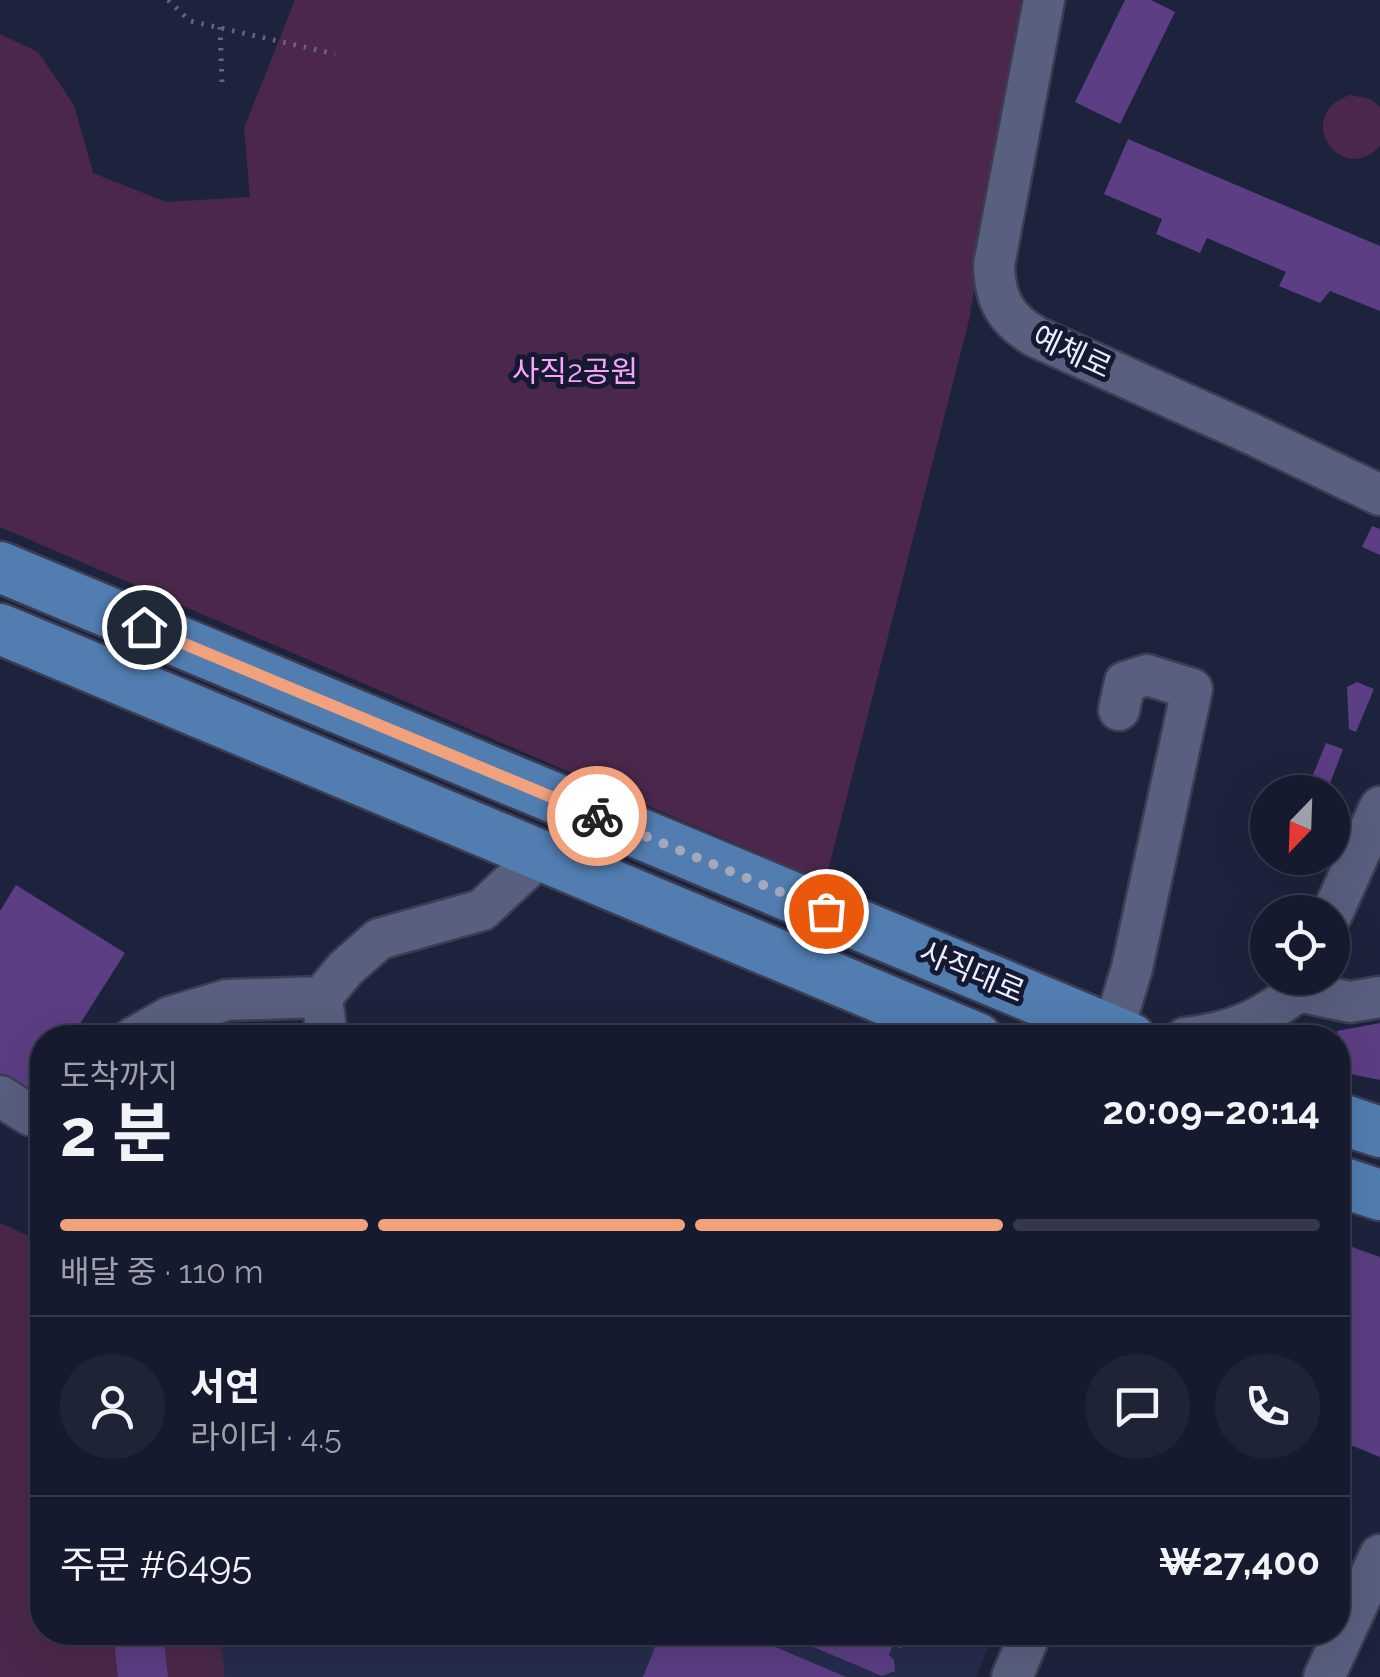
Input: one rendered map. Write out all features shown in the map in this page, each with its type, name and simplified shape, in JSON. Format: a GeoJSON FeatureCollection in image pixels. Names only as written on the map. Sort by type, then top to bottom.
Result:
{"type":"FeatureCollection","features":[{"type":"Feature","properties":{"kind":"main road","name":"사직대로"},"geometry":{"type":"LineString","coordinates":[[0,567],[1100,1025]]}},
{"type":"Feature","properties":{"kind":"main road","name":"사직대로"},"geometry":{"type":"LineString","coordinates":[[0,629],[540,855],[899,1023]]}},
{"type":"Feature","properties":{"kind":"main road"},"geometry":{"type":"LineString","coordinates":[[1350,1122],[1380,1132]]}},
{"type":"Feature","properties":{"kind":"main road"},"geometry":{"type":"LineString","coordinates":[[1350,1185],[1380,1196]]}},
{"type":"Feature","properties":{"kind":"street","name":"예체로"},"geometry":{"type":"LineString","coordinates":[[1044,0],[994,265],[995,289],[1003,310],[1015,325],[1036,337],[1380,496]]}},
{"type":"Feature","properties":{"kind":"street","name":"사직대로"},"geometry":{"type":"LineString","coordinates":[[1119,710],[1126,682],[1147,676],[1192,689],[1123,1025]]}},
{"type":"Feature","properties":{"kind":"street"},"geometry":{"type":"LineString","coordinates":[[1341,895],[1380,808]]}},
{"type":"Feature","properties":{"kind":"street"},"geometry":{"type":"LineString","coordinates":[[156,1025],[228,1000],[322,996],[379,939],[482,910],[540,855]]}},
{"type":"Feature","properties":{"kind":"street"},"geometry":{"type":"LineString","coordinates":[[1246,1025],[1269,1013],[1289,995]]}},
{"type":"Feature","properties":{"kind":"street"},"geometry":{"type":"LineString","coordinates":[[1284,1025],[1297,995]]}},
{"type":"Feature","properties":{"kind":"street"},"geometry":{"type":"LineString","coordinates":[[1331,995],[1350,1002],[1380,997]]}},
{"type":"Feature","properties":{"kind":"street"},"geometry":{"type":"LineString","coordinates":[[322,996],[325,1025]]}},
{"type":"Feature","properties":{"kind":"street"},"geometry":{"type":"LineString","coordinates":[[0,1096],[30,1115]]}},
{"type":"Feature","properties":{"kind":"street"},"geometry":{"type":"LineString","coordinates":[[1350,1620],[1380,1555]]}},
{"type":"Feature","properties":{"kind":"street"},"geometry":{"type":"LineString","coordinates":[[1324,1677],[1339,1645]]}},
{"type":"Feature","properties":{"kind":"path"},"geometry":{"type":"LineString","coordinates":[[168,0],[190,21],[335,54]]}},
{"type":"Feature","properties":{"kind":"path"},"geometry":{"type":"LineString","coordinates":[[220,28],[222,84]]}},
{"type":"Feature","properties":{"kind":"shaded area"},"geometry":{"type":"Polygon","coordinates":[[[221,1645],[990,1645],[976,1677],[225,1677],[221,1645]]]}},
{"type":"Feature","properties":{"kind":"green space","name":"사직2공원"},"geometry":{"type":"Polygon","coordinates":[[[295,0],[1024,0],[969,320],[825,882],[0,527],[0,34],[38,52],[74,105],[93,173],[166,202],[250,197],[244,128],[295,0]]]}},
{"type":"Feature","properties":{"kind":"green space"},"geometry":{"type":"Polygon","coordinates":[[[1350,95],[1370,99],[1380,107],[1380,146],[1365,157],[1351,159],[1328,144],[1323,131],[1324,117],[1333,105],[1350,95]]]}},
{"type":"Feature","properties":{"kind":"green space"},"geometry":{"type":"Polygon","coordinates":[[[0,1223],[30,1237],[30,1645],[221,1645],[225,1677],[0,1677],[0,1223]]]}},
{"type":"Feature","properties":{"kind":"building"},"geometry":{"type":"Polygon","coordinates":[[[1125,0],[1151,0],[1175,12],[1120,124],[1075,102],[1125,0]]]}},
{"type":"Feature","properties":{"kind":"building"},"geometry":{"type":"Polygon","coordinates":[[[1128,139],[1380,246],[1380,311],[1330,291],[1320,303],[1279,286],[1286,272],[1207,238],[1200,253],[1156,234],[1162,219],[1104,194],[1128,139]]]}},
{"type":"Feature","properties":{"kind":"building"},"geometry":{"type":"Polygon","coordinates":[[[1372,526],[1380,529],[1380,555],[1362,547],[1372,526]]]}},
{"type":"Feature","properties":{"kind":"building"},"geometry":{"type":"Polygon","coordinates":[[[1357,682],[1374,689],[1356,732],[1349,729],[1347,687],[1357,682]]]}},
{"type":"Feature","properties":{"kind":"building"},"geometry":{"type":"Polygon","coordinates":[[[1326,743],[1343,749],[1333,775],[1313,775],[1326,743]]]}},
{"type":"Feature","properties":{"kind":"building"},"geometry":{"type":"Polygon","coordinates":[[[16,885],[125,953],[79,1025],[30,1025],[30,1096],[0,1078],[0,911],[16,885]]]}},
{"type":"Feature","properties":{"kind":"building"},"geometry":{"type":"Polygon","coordinates":[[[1380,1023],[1380,1080],[1350,1074],[1350,1029],[1380,1023]]]}},
{"type":"Feature","properties":{"kind":"building"},"geometry":{"type":"Polygon","coordinates":[[[1350,1246],[1380,1257],[1380,1457],[1350,1445],[1350,1246]]]}},
{"type":"Feature","properties":{"kind":"building"},"geometry":{"type":"Polygon","coordinates":[[[114,1645],[164,1645],[168,1677],[118,1677],[114,1645]]]}},
{"type":"Feature","properties":{"kind":"building"},"geometry":{"type":"Polygon","coordinates":[[[656,1645],[771,1645],[846,1677],[643,1677],[656,1645]]]}},
{"type":"Feature","properties":{"kind":"building"},"geometry":{"type":"Polygon","coordinates":[[[809,1645],[893,1645],[889,1655],[895,1671],[882,1676],[809,1645]]]}},
{"type":"Feature","properties":{"kind":"way so far"},"geometry":{"type":"LineString","coordinates":[[597,816],[826,911]]}},
{"type":"Feature","properties":{"kind":"route"},"geometry":{"type":"LineString","coordinates":[[144,627],[597,816]]}}]}
